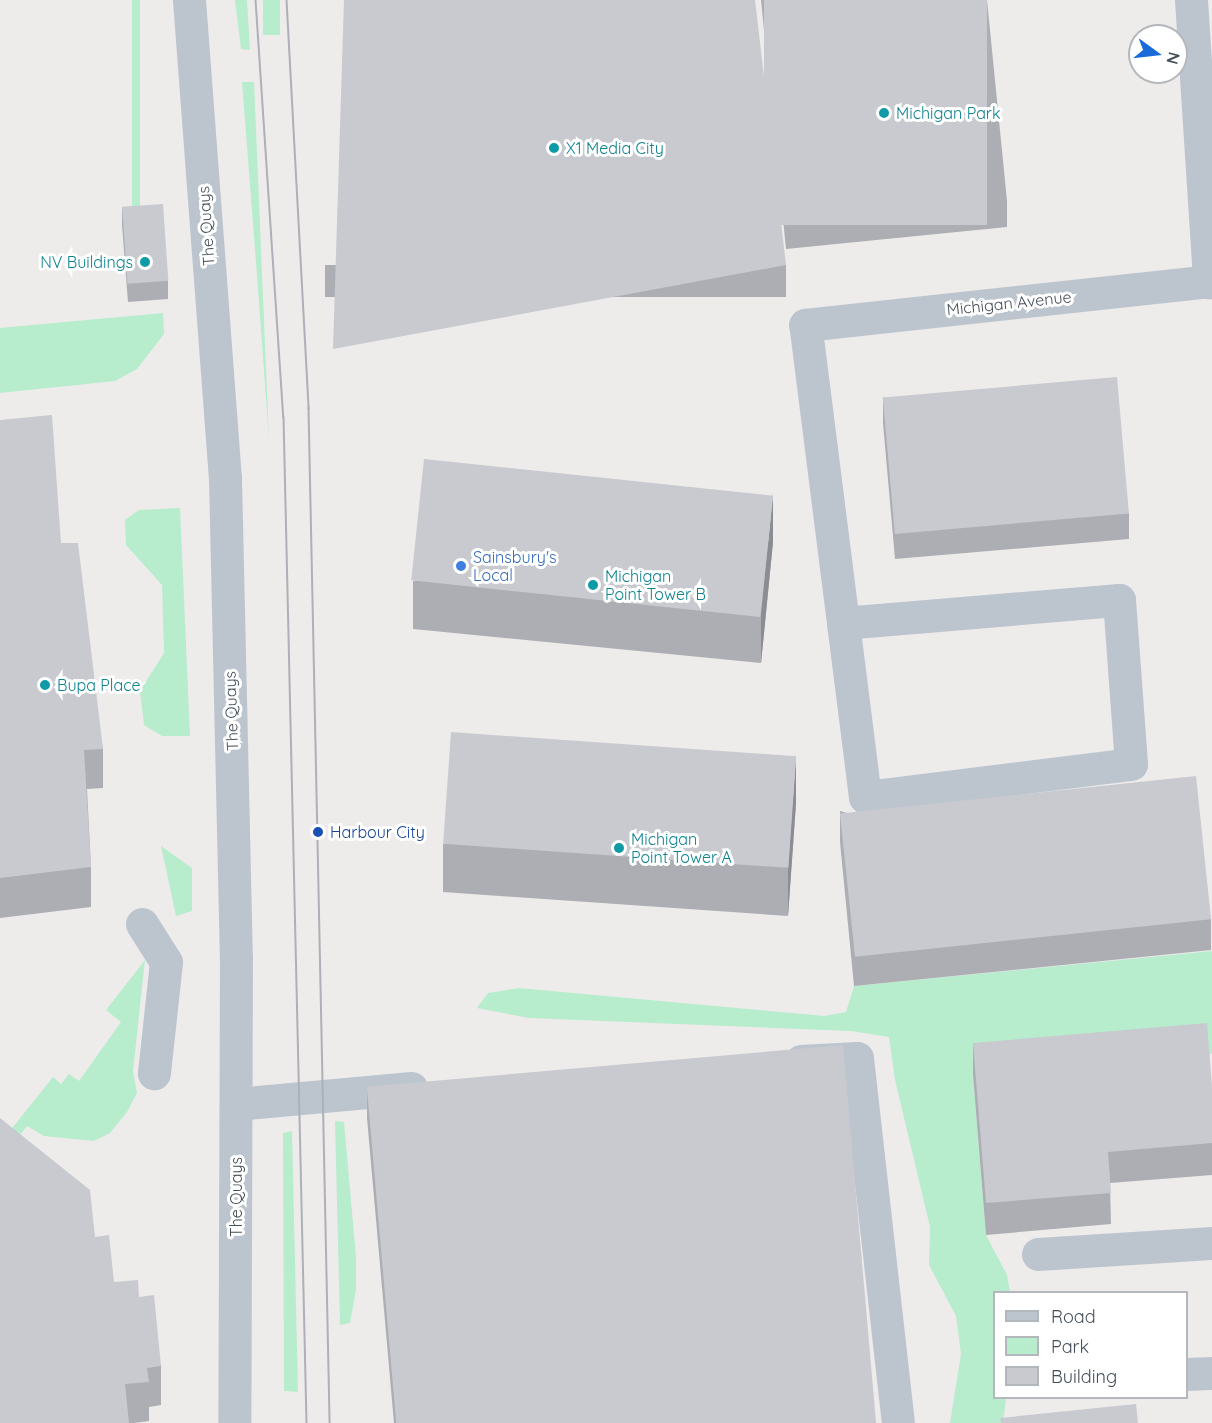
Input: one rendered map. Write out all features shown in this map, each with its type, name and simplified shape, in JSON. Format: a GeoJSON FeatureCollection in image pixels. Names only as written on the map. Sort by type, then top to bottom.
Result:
{"type":"FeatureCollection","features":[{"type":"Feature","properties":{"kind":"street","name":"The Quays"},"geometry":{"type":"LineString","coordinates":[[189,0],[197,67],[225,478],[236,1104],[234,1423]]}},
{"type":"Feature","properties":{"kind":"street"},"geometry":{"type":"LineString","coordinates":[[1191,0],[1203,59],[1210,282]]}},
{"type":"Feature","properties":{"kind":"street","name":"Michigan Avenue"},"geometry":{"type":"LineString","coordinates":[[843,623],[805,325],[1210,282]]}},
{"type":"Feature","properties":{"kind":"street"},"geometry":{"type":"LineString","coordinates":[[1119,600],[1131,764],[865,797],[843,623],[1119,600]]}},
{"type":"Feature","properties":{"kind":"street"},"geometry":{"type":"LineString","coordinates":[[142,924],[166,962],[154,1073]]}},
{"type":"Feature","properties":{"kind":"street"},"geometry":{"type":"LineString","coordinates":[[775,1062],[857,1058],[898,1423]]}},
{"type":"Feature","properties":{"kind":"street"},"geometry":{"type":"LineString","coordinates":[[236,1104],[445,1086]]}},
{"type":"Feature","properties":{"kind":"street"},"geometry":{"type":"LineString","coordinates":[[1038,1254],[1212,1243]]}},
{"type":"Feature","properties":{"kind":"street"},"geometry":{"type":"LineString","coordinates":[[1188,1374],[1212,1372]]}},
{"type":"Feature","properties":{"kind":"green space"},"geometry":{"type":"Polygon","coordinates":[[[132,0],[140,0],[140,224],[132,224],[132,0]]]}},
{"type":"Feature","properties":{"kind":"green space"},"geometry":{"type":"Polygon","coordinates":[[[235,0],[247,0],[250,50],[241,49],[235,0]]]}},
{"type":"Feature","properties":{"kind":"green space"},"geometry":{"type":"Polygon","coordinates":[[[263,0],[280,0],[280,35],[263,35],[263,0]]]}},
{"type":"Feature","properties":{"kind":"green space"},"geometry":{"type":"Polygon","coordinates":[[[242,82],[254,82],[269,440],[257,275],[242,82]]]}},
{"type":"Feature","properties":{"kind":"green space"},"geometry":{"type":"Polygon","coordinates":[[[163,313],[164,334],[137,369],[115,381],[0,393],[0,328],[163,313]]]}},
{"type":"Feature","properties":{"kind":"green space"},"geometry":{"type":"Polygon","coordinates":[[[180,508],[190,736],[162,736],[144,725],[140,691],[164,653],[162,585],[126,545],[125,520],[139,510],[180,508]]]}},
{"type":"Feature","properties":{"kind":"green space"},"geometry":{"type":"Polygon","coordinates":[[[161,846],[192,868],[192,911],[176,916],[161,846]]]}},
{"type":"Feature","properties":{"kind":"green space"},"geometry":{"type":"Polygon","coordinates":[[[1212,951],[1212,1054],[973,1075],[986,1235],[1007,1275],[1010,1291],[993,1291],[993,1399],[1006,1399],[1003,1423],[950,1423],[961,1354],[956,1316],[929,1265],[930,1227],[895,1080],[889,1037],[851,1031],[529,1018],[477,1008],[488,993],[519,988],[824,1016],[846,1012],[854,986],[1212,951]]]}},
{"type":"Feature","properties":{"kind":"green space"},"geometry":{"type":"Polygon","coordinates":[[[145,960],[133,1071],[137,1093],[127,1112],[110,1133],[94,1141],[44,1136],[27,1126],[14,1143],[5,1137],[53,1077],[61,1084],[69,1074],[79,1081],[121,1022],[106,1010],[145,960]]]}},
{"type":"Feature","properties":{"kind":"green space"},"geometry":{"type":"Polygon","coordinates":[[[335,1121],[344,1122],[356,1257],[356,1290],[350,1323],[340,1325],[335,1121]]]}},
{"type":"Feature","properties":{"kind":"green space"},"geometry":{"type":"Polygon","coordinates":[[[292,1131],[298,1392],[284,1391],[283,1133],[292,1131]]]}},
{"type":"Feature","properties":{"kind":"building","name":"X1 Media City"},"geometry":{"type":"Polygon","coordinates":[[[344,0],[755,0],[786,265],[333,349],[344,0]]]}},
{"type":"Feature","properties":{"kind":"building","name":"Michigan Park"},"geometry":{"type":"Polygon","coordinates":[[[764,0],[987,0],[987,225],[764,225],[764,0]]]}},
{"type":"Feature","properties":{"kind":"building","name":"NV Buildings"},"geometry":{"type":"Polygon","coordinates":[[[163,204],[168,281],[127,284],[122,207],[163,204]]]}},
{"type":"Feature","properties":{"kind":"building"},"geometry":{"type":"Polygon","coordinates":[[[1117,377],[1129,513],[895,534],[883,397],[1117,377]]]}},
{"type":"Feature","properties":{"kind":"building","name":"Bupa Place"},"geometry":{"type":"Polygon","coordinates":[[[52,415],[61,543],[78,543],[103,749],[84,750],[91,867],[0,878],[0,420],[52,415]]]}},
{"type":"Feature","properties":{"kind":"building","name":"Michigan Point Tower B"},"geometry":{"type":"Polygon","coordinates":[[[424,459],[773,496],[760,617],[411,580],[424,459]]]}},
{"type":"Feature","properties":{"kind":"building"},"geometry":{"type":"Polygon","coordinates":[[[451,732],[796,756],[788,868],[443,844],[451,732]]]}},
{"type":"Feature","properties":{"kind":"building"},"geometry":{"type":"Polygon","coordinates":[[[1196,776],[1211,919],[855,957],[840,813],[1196,776]]]}},
{"type":"Feature","properties":{"kind":"building"},"geometry":{"type":"Polygon","coordinates":[[[1207,1023],[1212,1086],[1212,1143],[1108,1152],[1111,1193],[986,1203],[973,1043],[1207,1023]]]}},
{"type":"Feature","properties":{"kind":"building"},"geometry":{"type":"Polygon","coordinates":[[[843,1045],[876,1423],[396,1423],[367,1087],[843,1045]]]}},
{"type":"Feature","properties":{"kind":"building"},"geometry":{"type":"Polygon","coordinates":[[[0,1118],[90,1190],[95,1237],[109,1235],[114,1282],[138,1280],[139,1297],[154,1295],[161,1366],[147,1368],[149,1382],[125,1384],[129,1423],[0,1423],[0,1118]]]}},
{"type":"Feature","properties":{"kind":"building"},"geometry":{"type":"Polygon","coordinates":[[[1136,1404],[1138,1423],[1001,1423],[1000,1418],[1136,1404]]]}},
{"type":"Feature","properties":{"kind":"tram line"},"geometry":{"type":"LineString","coordinates":[[256,0],[284,417],[307,1423]]}},
{"type":"Feature","properties":{"kind":"tram line"},"geometry":{"type":"LineString","coordinates":[[287,0],[309,408],[330,1423]]}},
{"type":"Feature","properties":{"kind":"place","name":"Michigan Park"},"geometry":{"type":"Point","coordinates":[884,113]}},
{"type":"Feature","properties":{"kind":"place","name":"X1 Media City"},"geometry":{"type":"Point","coordinates":[554,148]}},
{"type":"Feature","properties":{"kind":"place","name":"NV Buildings"},"geometry":{"type":"Point","coordinates":[145,262]}},
{"type":"Feature","properties":{"kind":"place","name":"Sainsbury's Local"},"geometry":{"type":"Point","coordinates":[461,566]}},
{"type":"Feature","properties":{"kind":"place","name":"Michigan Point Tower B"},"geometry":{"type":"Point","coordinates":[593,585]}},
{"type":"Feature","properties":{"kind":"place","name":"Bupa Place"},"geometry":{"type":"Point","coordinates":[45,685]}},
{"type":"Feature","properties":{"kind":"place","name":"Harbour City"},"geometry":{"type":"Point","coordinates":[318,832]}},
{"type":"Feature","properties":{"kind":"place","name":"Michigan Point Tower A"},"geometry":{"type":"Point","coordinates":[619,848]}}]}
